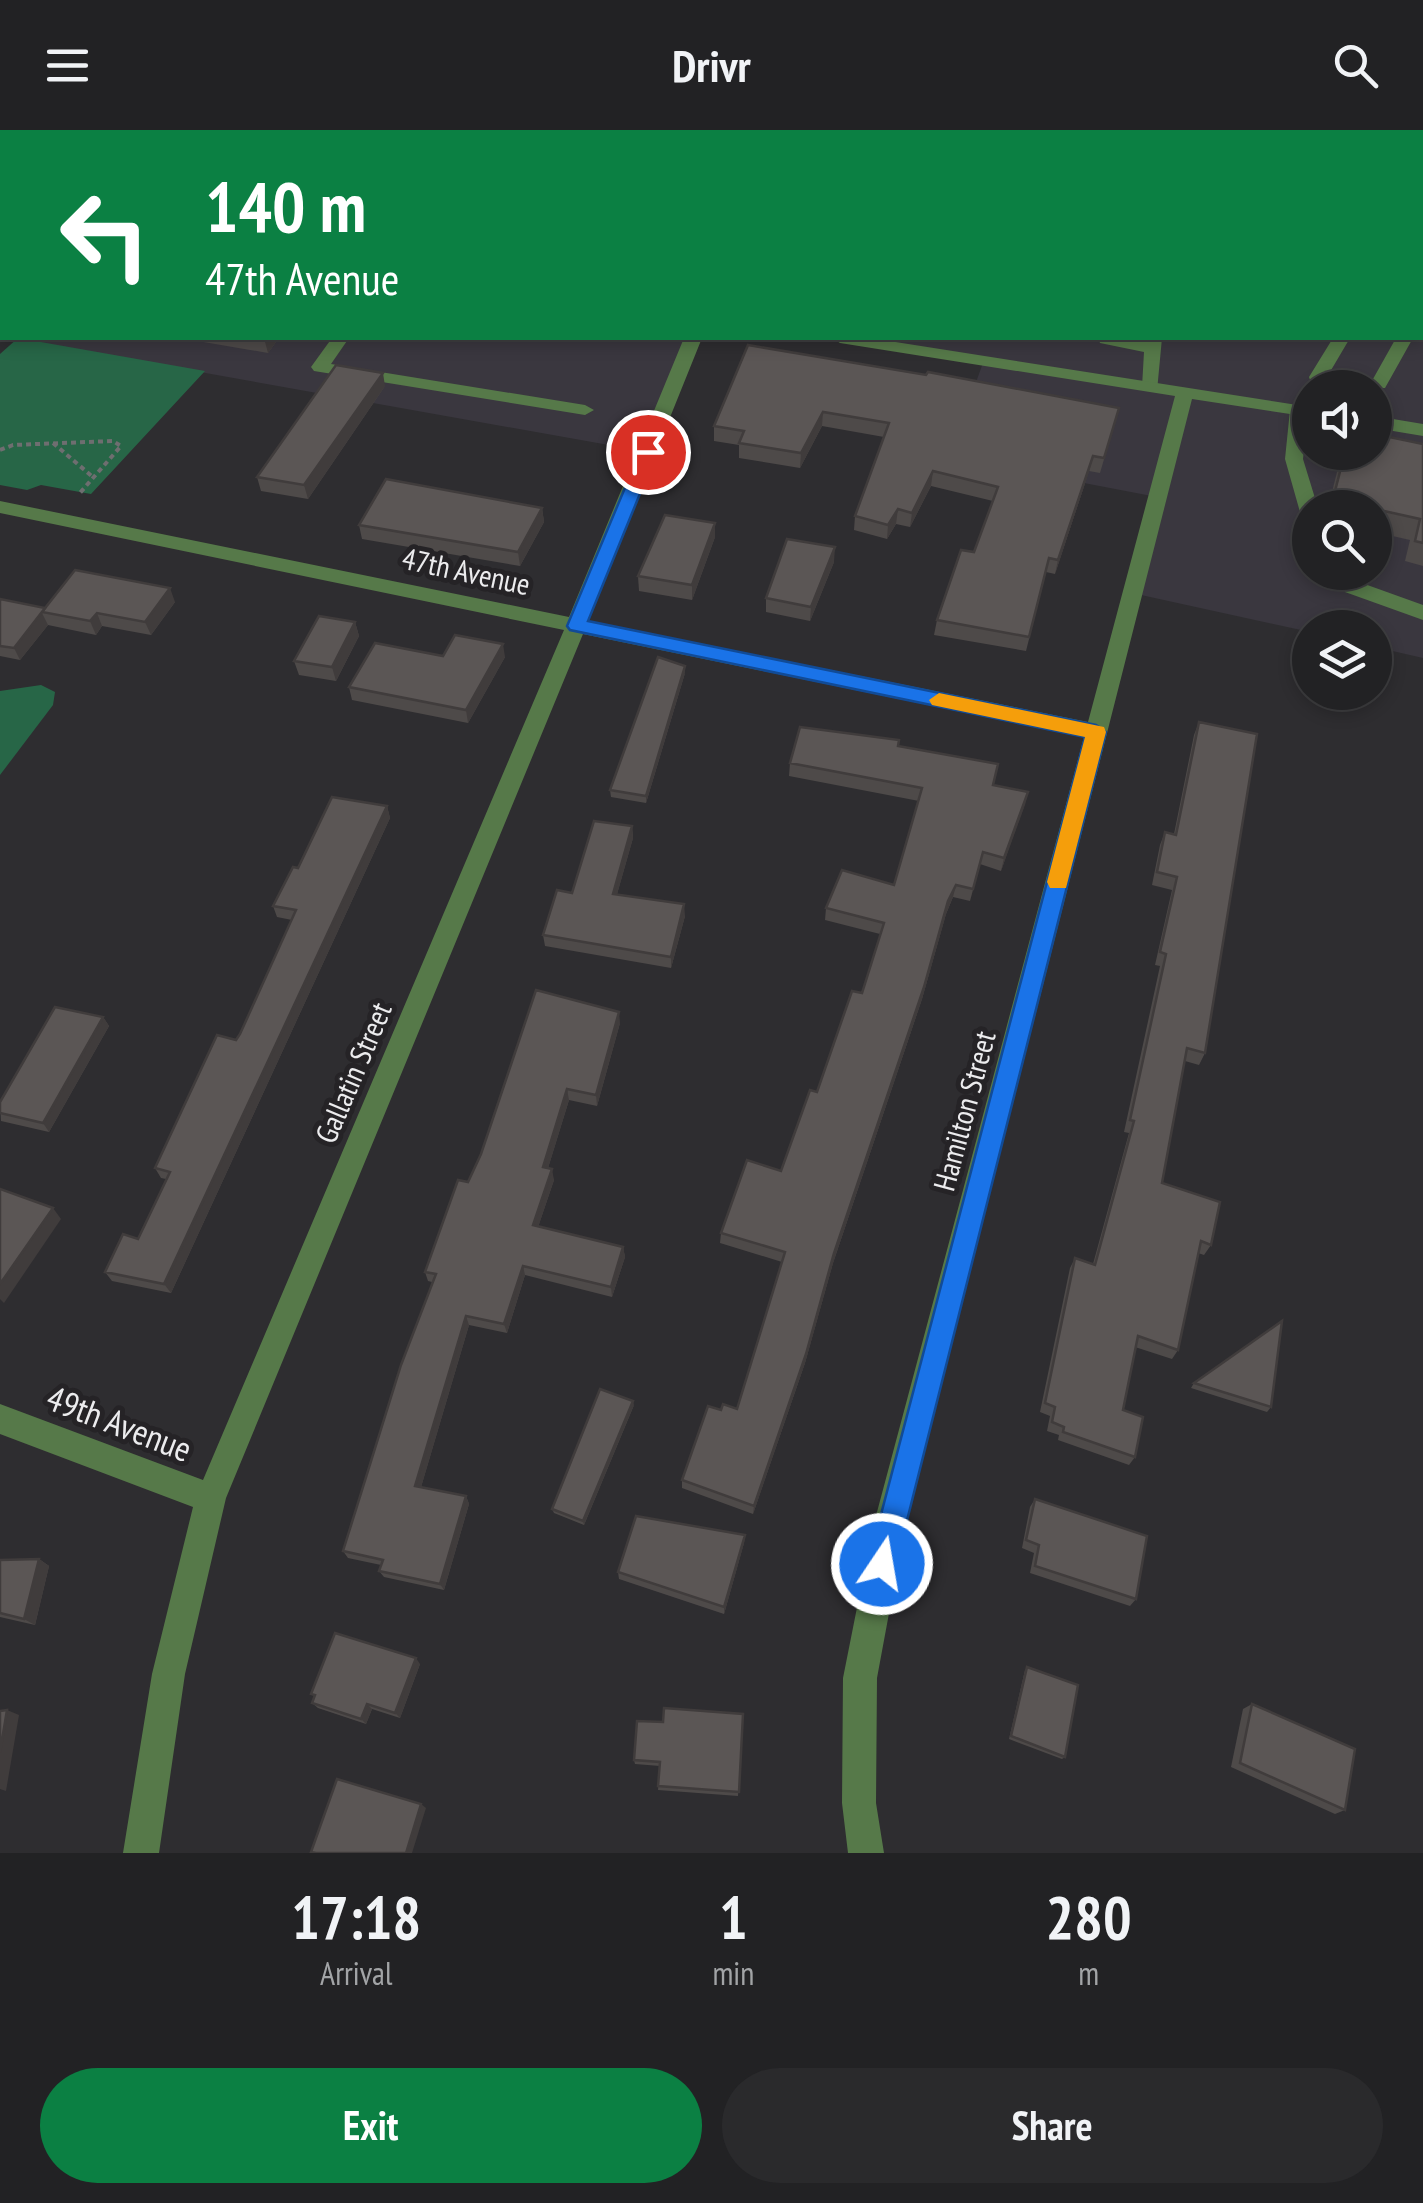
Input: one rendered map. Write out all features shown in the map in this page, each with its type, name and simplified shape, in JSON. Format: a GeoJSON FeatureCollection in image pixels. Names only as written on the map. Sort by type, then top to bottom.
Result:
{"type":"FeatureCollection","features":[{"type":"Feature","properties":{"kind":"street"},"geometry":{"type":"LineString","coordinates":[[339,340],[320,367],[585,410]]}},
{"type":"Feature","properties":{"kind":"street","name":"Gallatin Street"},"geometry":{"type":"LineString","coordinates":[[141,1853],[148,1775],[180,1612],[211,1498],[576,626],[691,340]]}},
{"type":"Feature","properties":{"kind":"street"},"geometry":{"type":"LineString","coordinates":[[853,340],[1292,409]]}},
{"type":"Feature","properties":{"kind":"street"},"geometry":{"type":"LineString","coordinates":[[1322,370],[1340,340]]}},
{"type":"Feature","properties":{"kind":"street"},"geometry":{"type":"LineString","coordinates":[[1387,370],[1403,340]]}},
{"type":"Feature","properties":{"kind":"street"},"geometry":{"type":"LineString","coordinates":[[1103,343],[1154,343],[1151,387]]}},
{"type":"Feature","properties":{"kind":"street","name":"Hamilton Street"},"geometry":{"type":"LineString","coordinates":[[866,1853],[859,1804],[860,1678],[889,1527],[1184,392]]}},
{"type":"Feature","properties":{"kind":"street"},"geometry":{"type":"LineString","coordinates":[[1392,425],[1423,430]]}},
{"type":"Feature","properties":{"kind":"street","name":"47th Avenue"},"geometry":{"type":"LineString","coordinates":[[0,508],[1096,732]]}},
{"type":"Feature","properties":{"kind":"street"},"geometry":{"type":"LineString","coordinates":[[1358,590],[1423,613]]}},
{"type":"Feature","properties":{"kind":"street","name":"49th Avenue"},"geometry":{"type":"LineString","coordinates":[[0,1420],[211,1498]]}},
{"type":"Feature","properties":{"kind":"path"},"geometry":{"type":"LineString","coordinates":[[1,449],[12,445],[113,440],[122,446],[57,519]]}},
{"type":"Feature","properties":{"kind":"path"},"geometry":{"type":"LineString","coordinates":[[52,443],[94,478]]}},
{"type":"Feature","properties":{"kind":"shaded area"},"geometry":{"type":"Polygon","coordinates":[[[20,340],[691,340],[648,452],[20,340]]]}},
{"type":"Feature","properties":{"kind":"shaded area"},"geometry":{"type":"Polygon","coordinates":[[[853,340],[1423,340],[1423,658],[1392,651],[1392,610],[1292,610],[1292,628],[1132,593],[1157,497],[949,457],[984,360],[853,340]]]}},
{"type":"Feature","properties":{"kind":"green space"},"geometry":{"type":"Polygon","coordinates":[[[16,340],[29,340],[205,371],[91,494],[41,485],[27,490],[0,485],[0,354],[16,340]]]}},
{"type":"Feature","properties":{"kind":"green space"},"geometry":{"type":"Polygon","coordinates":[[[41,685],[55,692],[53,705],[0,775],[0,691],[41,685]]]}},
{"type":"Feature","properties":{"kind":"building"},"geometry":{"type":"Polygon","coordinates":[[[748,345],[926,375],[928,372],[1119,408],[1104,458],[1093,456],[1058,560],[1049,558],[1029,637],[937,620],[961,550],[974,552],[998,487],[933,471],[912,513],[898,509],[888,525],[855,516],[889,423],[823,412],[801,453],[739,443],[744,431],[714,426],[748,345]]]}},
{"type":"Feature","properties":{"kind":"building"},"geometry":{"type":"Polygon","coordinates":[[[336,365],[383,373],[304,485],[257,477],[336,365]]]}},
{"type":"Feature","properties":{"kind":"building"},"geometry":{"type":"Polygon","coordinates":[[[1392,438],[1423,444],[1423,543],[1415,541],[1420,519],[1392,513],[1392,490],[1335,490],[1340,470],[1392,470],[1392,438]]]}},
{"type":"Feature","properties":{"kind":"building"},"geometry":{"type":"Polygon","coordinates":[[[386,479],[542,508],[518,552],[359,525],[386,479]]]}},
{"type":"Feature","properties":{"kind":"building"},"geometry":{"type":"Polygon","coordinates":[[[665,515],[715,523],[692,585],[638,576],[665,515]]]}},
{"type":"Feature","properties":{"kind":"building"},"geometry":{"type":"Polygon","coordinates":[[[787,539],[835,547],[811,607],[766,598],[787,539]]]}},
{"type":"Feature","properties":{"kind":"building"},"geometry":{"type":"Polygon","coordinates":[[[75,570],[170,588],[145,622],[97,613],[90,621],[42,612],[75,570]]]}},
{"type":"Feature","properties":{"kind":"building"},"geometry":{"type":"Polygon","coordinates":[[[0,599],[45,608],[14,648],[0,646],[0,599]]]}},
{"type":"Feature","properties":{"kind":"building"},"geometry":{"type":"Polygon","coordinates":[[[319,616],[355,622],[332,667],[294,661],[319,616]]]}},
{"type":"Feature","properties":{"kind":"building"},"geometry":{"type":"Polygon","coordinates":[[[455,635],[503,644],[466,710],[349,687],[375,643],[443,656],[455,635]]]}},
{"type":"Feature","properties":{"kind":"building"},"geometry":{"type":"Polygon","coordinates":[[[658,657],[685,666],[646,796],[610,790],[658,657]]]}},
{"type":"Feature","properties":{"kind":"building"},"geometry":{"type":"Polygon","coordinates":[[[1199,722],[1257,734],[1205,1053],[1187,1048],[1162,1183],[1220,1202],[1211,1245],[1201,1241],[1178,1350],[1138,1336],[1123,1410],[1143,1417],[1135,1457],[1063,1432],[1064,1427],[1052,1422],[1055,1407],[1045,1403],[1075,1258],[1095,1265],[1134,1121],[1130,1120],[1166,954],[1160,952],[1177,877],[1157,872],[1165,832],[1176,835],[1199,722]]]}},
{"type":"Feature","properties":{"kind":"building"},"geometry":{"type":"Polygon","coordinates":[[[800,727],[899,740],[898,746],[998,764],[993,785],[1028,792],[1004,858],[983,852],[973,889],[956,885],[948,901],[924,987],[754,1506],[682,1480],[708,1406],[721,1410],[723,1404],[737,1409],[785,1252],[721,1233],[747,1160],[781,1171],[810,1090],[817,1092],[852,991],[862,993],[884,923],[826,908],[842,870],[894,885],[922,788],[790,763],[800,727]]]}},
{"type":"Feature","properties":{"kind":"building"},"geometry":{"type":"Polygon","coordinates":[[[332,797],[387,806],[164,1284],[105,1272],[123,1234],[138,1239],[170,1172],[155,1168],[217,1035],[236,1040],[240,1034],[296,910],[273,906],[293,867],[298,868],[332,797]]]}},
{"type":"Feature","properties":{"kind":"building"},"geometry":{"type":"Polygon","coordinates":[[[594,821],[632,826],[613,894],[684,904],[671,957],[543,935],[557,890],[572,893],[594,821]]]}},
{"type":"Feature","properties":{"kind":"building"},"geometry":{"type":"Polygon","coordinates":[[[536,990],[619,1012],[596,1095],[567,1089],[543,1167],[552,1169],[533,1225],[623,1247],[611,1287],[523,1266],[504,1324],[466,1316],[415,1486],[466,1496],[440,1584],[379,1571],[383,1560],[343,1551],[401,1365],[436,1274],[425,1272],[458,1180],[468,1182],[481,1154],[536,990]]]}},
{"type":"Feature","properties":{"kind":"building"},"geometry":{"type":"Polygon","coordinates":[[[55,1007],[103,1017],[43,1123],[0,1113],[0,1102],[55,1007]]]}},
{"type":"Feature","properties":{"kind":"building"},"geometry":{"type":"Polygon","coordinates":[[[0,1189],[53,1208],[0,1284],[0,1189]]]}},
{"type":"Feature","properties":{"kind":"building"},"geometry":{"type":"Polygon","coordinates":[[[1282,1321],[1271,1407],[1194,1383],[1282,1321]]]}},
{"type":"Feature","properties":{"kind":"building"},"geometry":{"type":"Polygon","coordinates":[[[600,1389],[633,1401],[583,1521],[552,1509],[600,1389]]]}},
{"type":"Feature","properties":{"kind":"building"},"geometry":{"type":"Polygon","coordinates":[[[1035,1499],[1147,1536],[1136,1599],[1035,1566],[1039,1545],[1026,1540],[1035,1499]]]}},
{"type":"Feature","properties":{"kind":"building"},"geometry":{"type":"Polygon","coordinates":[[[636,1516],[745,1535],[724,1607],[618,1572],[636,1516]]]}},
{"type":"Feature","properties":{"kind":"building"},"geometry":{"type":"Polygon","coordinates":[[[39,1559],[24,1619],[0,1613],[0,1560],[39,1559]]]}},
{"type":"Feature","properties":{"kind":"building"},"geometry":{"type":"Polygon","coordinates":[[[335,1633],[416,1658],[395,1713],[367,1704],[361,1719],[312,1703],[315,1695],[311,1694],[335,1633]]]}},
{"type":"Feature","properties":{"kind":"building"},"geometry":{"type":"Polygon","coordinates":[[[1027,1667],[1078,1685],[1065,1757],[1011,1736],[1027,1667]]]}},
{"type":"Feature","properties":{"kind":"building"},"geometry":{"type":"Polygon","coordinates":[[[1252,1704],[1355,1749],[1345,1810],[1240,1763],[1252,1704]]]}},
{"type":"Feature","properties":{"kind":"building"},"geometry":{"type":"Polygon","coordinates":[[[664,1708],[743,1714],[739,1792],[658,1786],[660,1762],[634,1760],[637,1721],[663,1722],[664,1708]]]}},
{"type":"Feature","properties":{"kind":"building"},"geometry":{"type":"Polygon","coordinates":[[[7,1710],[0,1752],[0,1711],[7,1710]]]}},
{"type":"Feature","properties":{"kind":"building"},"geometry":{"type":"Polygon","coordinates":[[[337,1779],[421,1804],[406,1853],[311,1852],[337,1779]]]}},
{"type":"Feature","properties":{"kind":"slow traffic"},"geometry":{"type":"LineString","coordinates":[[939,700],[1096,732],[1058,882]]}},
{"type":"Feature","properties":{"kind":"route"},"geometry":{"type":"LineString","coordinates":[[648,452],[576,626],[1096,732],[882,1564]]}}]}
